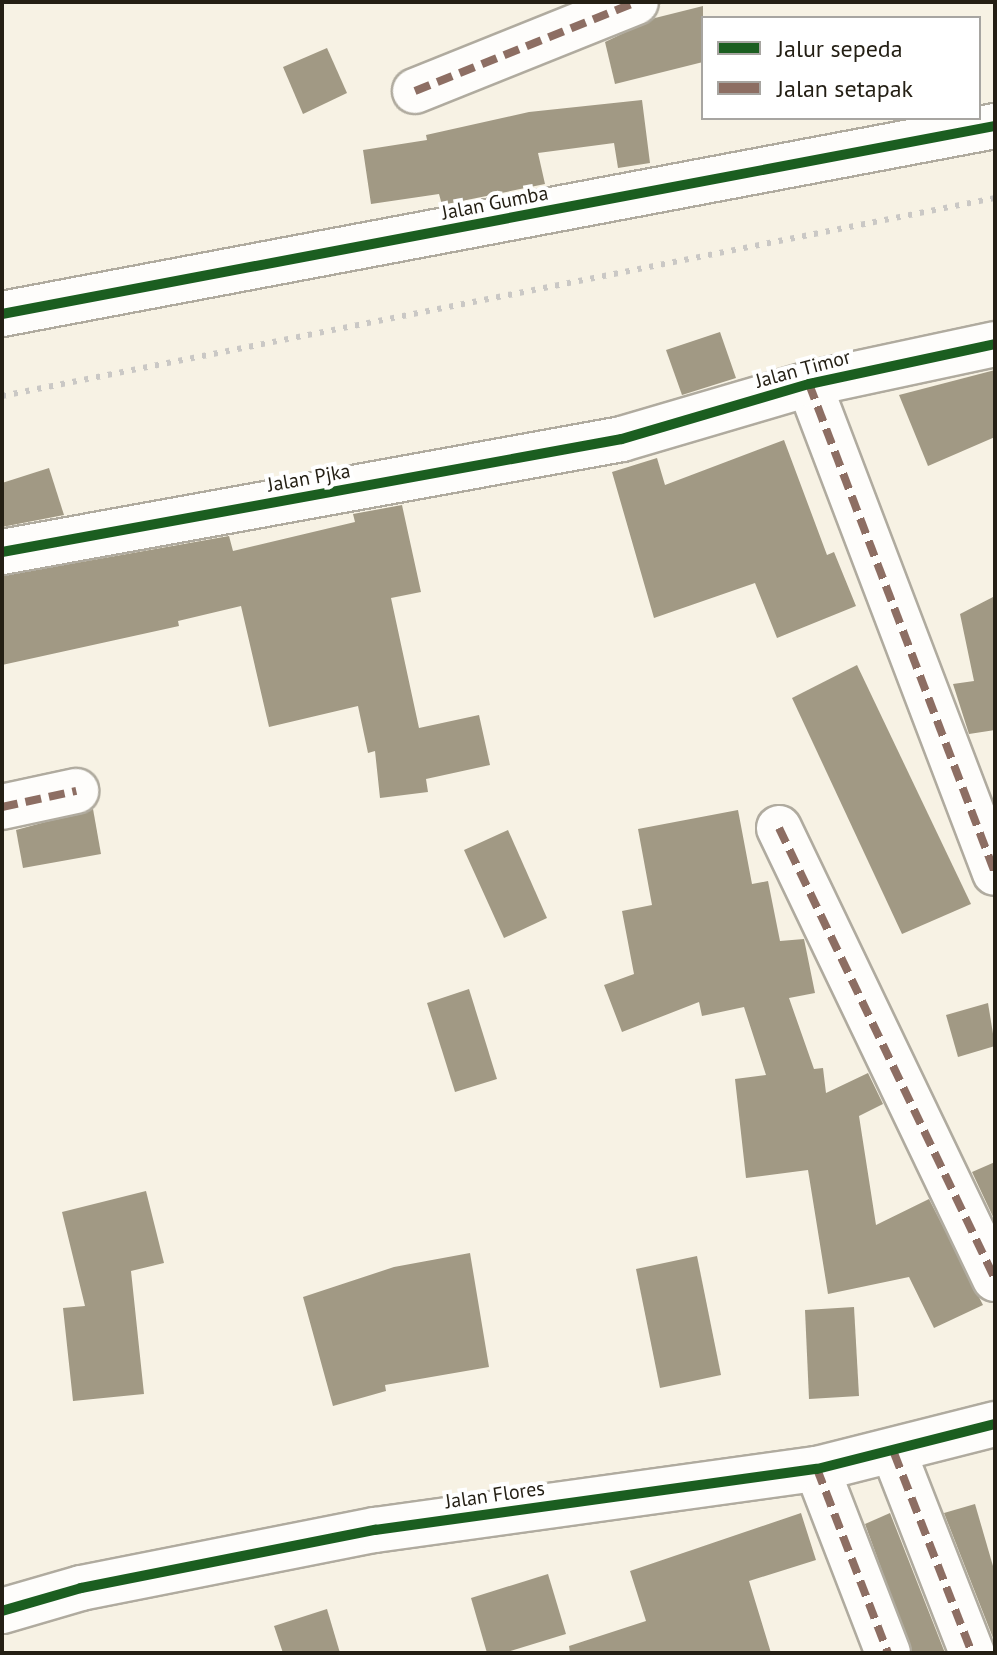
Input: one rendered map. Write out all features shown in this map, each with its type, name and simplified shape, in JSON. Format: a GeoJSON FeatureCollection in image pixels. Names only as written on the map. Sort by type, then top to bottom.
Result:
{"type":"FeatureCollection","features":[{"type":"Feature","properties":{"kind":"street"},"geometry":{"type":"LineString","coordinates":[[415,91],[636,2]]}},
{"type":"Feature","properties":{"kind":"street","name":"Jalan Gumba"},"geometry":{"type":"LineString","coordinates":[[2,314],[995,126]]}},
{"type":"Feature","properties":{"kind":"street","name":"Jalan Timor"},"geometry":{"type":"LineString","coordinates":[[622,439],[809,384],[995,344]]}},
{"type":"Feature","properties":{"kind":"street"},"geometry":{"type":"LineString","coordinates":[[809,384],[995,873]]}},
{"type":"Feature","properties":{"kind":"street","name":"Jalan Pjka"},"geometry":{"type":"LineString","coordinates":[[2,552],[622,439]]}},
{"type":"Feature","properties":{"kind":"street"},"geometry":{"type":"LineString","coordinates":[[2,807],[76,791]]}},
{"type":"Feature","properties":{"kind":"street"},"geometry":{"type":"LineString","coordinates":[[779,828],[995,1279]]}},
{"type":"Feature","properties":{"kind":"street","name":"Jalan Flores"},"geometry":{"type":"LineString","coordinates":[[2,1611],[81,1588],[375,1530],[817,1469],[894,1453],[995,1424]]}},
{"type":"Feature","properties":{"kind":"street"},"geometry":{"type":"LineString","coordinates":[[894,1453],[972,1653]]}},
{"type":"Feature","properties":{"kind":"street"},"geometry":{"type":"LineString","coordinates":[[817,1469],[888,1653]]}},
{"type":"Feature","properties":{"kind":"building"},"geometry":{"type":"Polygon","coordinates":[[[703,6],[701,62],[615,84],[605,42],[655,18],[703,6]]]}},
{"type":"Feature","properties":{"kind":"building"},"geometry":{"type":"Polygon","coordinates":[[[327,48],[347,93],[303,114],[283,67],[327,48]]]}},
{"type":"Feature","properties":{"kind":"building"},"geometry":{"type":"Polygon","coordinates":[[[642,100],[650,163],[618,168],[614,143],[538,153],[545,184],[442,205],[439,194],[371,204],[363,150],[427,140],[426,135],[529,112],[642,100]]]}},
{"type":"Feature","properties":{"kind":"building"},"geometry":{"type":"Polygon","coordinates":[[[720,332],[736,378],[682,395],[666,350],[720,332]]]}},
{"type":"Feature","properties":{"kind":"building"},"geometry":{"type":"Polygon","coordinates":[[[995,370],[995,437],[928,466],[899,395],[995,370]]]}},
{"type":"Feature","properties":{"kind":"building"},"geometry":{"type":"Polygon","coordinates":[[[784,440],[827,555],[834,552],[856,606],[777,638],[755,583],[654,618],[612,472],[657,458],[665,485],[784,440]]]}},
{"type":"Feature","properties":{"kind":"building"},"geometry":{"type":"Polygon","coordinates":[[[49,468],[64,515],[2,527],[2,483],[49,468]]]}},
{"type":"Feature","properties":{"kind":"building"},"geometry":{"type":"Polygon","coordinates":[[[402,505],[421,592],[391,598],[419,728],[479,715],[490,765],[426,779],[428,792],[380,798],[375,751],[368,753],[358,706],[269,727],[241,606],[178,621],[179,626],[2,665],[2,576],[229,536],[233,551],[355,522],[353,514],[402,505]]]}},
{"type":"Feature","properties":{"kind":"building"},"geometry":{"type":"Polygon","coordinates":[[[995,596],[995,730],[969,734],[953,684],[974,681],[960,614],[995,596]]]}},
{"type":"Feature","properties":{"kind":"building"},"geometry":{"type":"Polygon","coordinates":[[[857,665],[971,904],[902,934],[792,698],[857,665]]]}},
{"type":"Feature","properties":{"kind":"building"},"geometry":{"type":"Polygon","coordinates":[[[93,809],[101,854],[23,868],[16,830],[93,809]]]}},
{"type":"Feature","properties":{"kind":"building"},"geometry":{"type":"Polygon","coordinates":[[[738,810],[752,884],[768,881],[780,941],[804,939],[815,993],[789,998],[814,1069],[823,1068],[826,1093],[868,1073],[883,1104],[859,1116],[876,1225],[929,1199],[983,1305],[934,1328],[909,1277],[828,1294],[808,1170],[746,1178],[735,1079],[766,1075],[744,1007],[702,1016],[699,1002],[622,1032],[604,985],[634,974],[622,911],[652,905],[638,829],[738,810]]]}},
{"type":"Feature","properties":{"kind":"building"},"geometry":{"type":"Polygon","coordinates":[[[508,830],[547,918],[504,938],[464,850],[508,830]]]}},
{"type":"Feature","properties":{"kind":"building"},"geometry":{"type":"Polygon","coordinates":[[[469,989],[497,1079],[455,1092],[427,1003],[469,989]]]}},
{"type":"Feature","properties":{"kind":"building"},"geometry":{"type":"Polygon","coordinates":[[[988,1003],[995,1046],[958,1057],[946,1015],[988,1003]]]}},
{"type":"Feature","properties":{"kind":"building"},"geometry":{"type":"Polygon","coordinates":[[[995,1162],[995,1221],[972,1172],[995,1162]]]}},
{"type":"Feature","properties":{"kind":"building"},"geometry":{"type":"Polygon","coordinates":[[[146,1191],[164,1263],[131,1271],[144,1394],[73,1401],[63,1308],[85,1306],[62,1212],[146,1191]]]}},
{"type":"Feature","properties":{"kind":"building"},"geometry":{"type":"Polygon","coordinates":[[[470,1253],[489,1367],[385,1385],[386,1391],[333,1406],[303,1297],[394,1267],[470,1253]]]}},
{"type":"Feature","properties":{"kind":"building"},"geometry":{"type":"Polygon","coordinates":[[[697,1256],[721,1375],[660,1388],[636,1269],[697,1256]]]}},
{"type":"Feature","properties":{"kind":"building"},"geometry":{"type":"Polygon","coordinates":[[[854,1307],[859,1396],[809,1399],[805,1310],[854,1307]]]}},
{"type":"Feature","properties":{"kind":"building"},"geometry":{"type":"Polygon","coordinates":[[[975,1504],[995,1573],[995,1643],[944,1513],[975,1504]]]}},
{"type":"Feature","properties":{"kind":"building"},"geometry":{"type":"Polygon","coordinates":[[[801,1513],[816,1560],[749,1581],[771,1653],[570,1653],[569,1646],[646,1621],[630,1571],[801,1513]]]}},
{"type":"Feature","properties":{"kind":"building"},"geometry":{"type":"Polygon","coordinates":[[[890,1513],[945,1653],[912,1653],[865,1524],[890,1513]]]}},
{"type":"Feature","properties":{"kind":"building"},"geometry":{"type":"Polygon","coordinates":[[[548,1574],[566,1634],[504,1653],[487,1653],[471,1598],[548,1574]]]}},
{"type":"Feature","properties":{"kind":"building"},"geometry":{"type":"Polygon","coordinates":[[[327,1609],[340,1653],[283,1653],[274,1626],[327,1609]]]}},
{"type":"Feature","properties":{"kind":"railway"},"geometry":{"type":"LineString","coordinates":[[2,396],[995,198]]}},
{"type":"Feature","properties":{"kind":"marked path"},"geometry":{"type":"LineString","coordinates":[[415,91],[636,2]]}},
{"type":"Feature","properties":{"kind":"marked path"},"geometry":{"type":"LineString","coordinates":[[809,384],[995,873]]}},
{"type":"Feature","properties":{"kind":"marked path"},"geometry":{"type":"LineString","coordinates":[[2,807],[76,791]]}},
{"type":"Feature","properties":{"kind":"marked path"},"geometry":{"type":"LineString","coordinates":[[779,828],[995,1279]]}},
{"type":"Feature","properties":{"kind":"marked path"},"geometry":{"type":"LineString","coordinates":[[894,1453],[972,1653]]}},
{"type":"Feature","properties":{"kind":"marked path"},"geometry":{"type":"LineString","coordinates":[[817,1469],[888,1653]]}},
{"type":"Feature","properties":{"kind":"cycle path"},"geometry":{"type":"LineString","coordinates":[[2,314],[995,126]]}},
{"type":"Feature","properties":{"kind":"cycle path"},"geometry":{"type":"LineString","coordinates":[[2,552],[622,439],[809,384],[995,344]]}},
{"type":"Feature","properties":{"kind":"cycle path"},"geometry":{"type":"LineString","coordinates":[[2,1611],[81,1588],[375,1530],[817,1469],[995,1424]]}}]}
